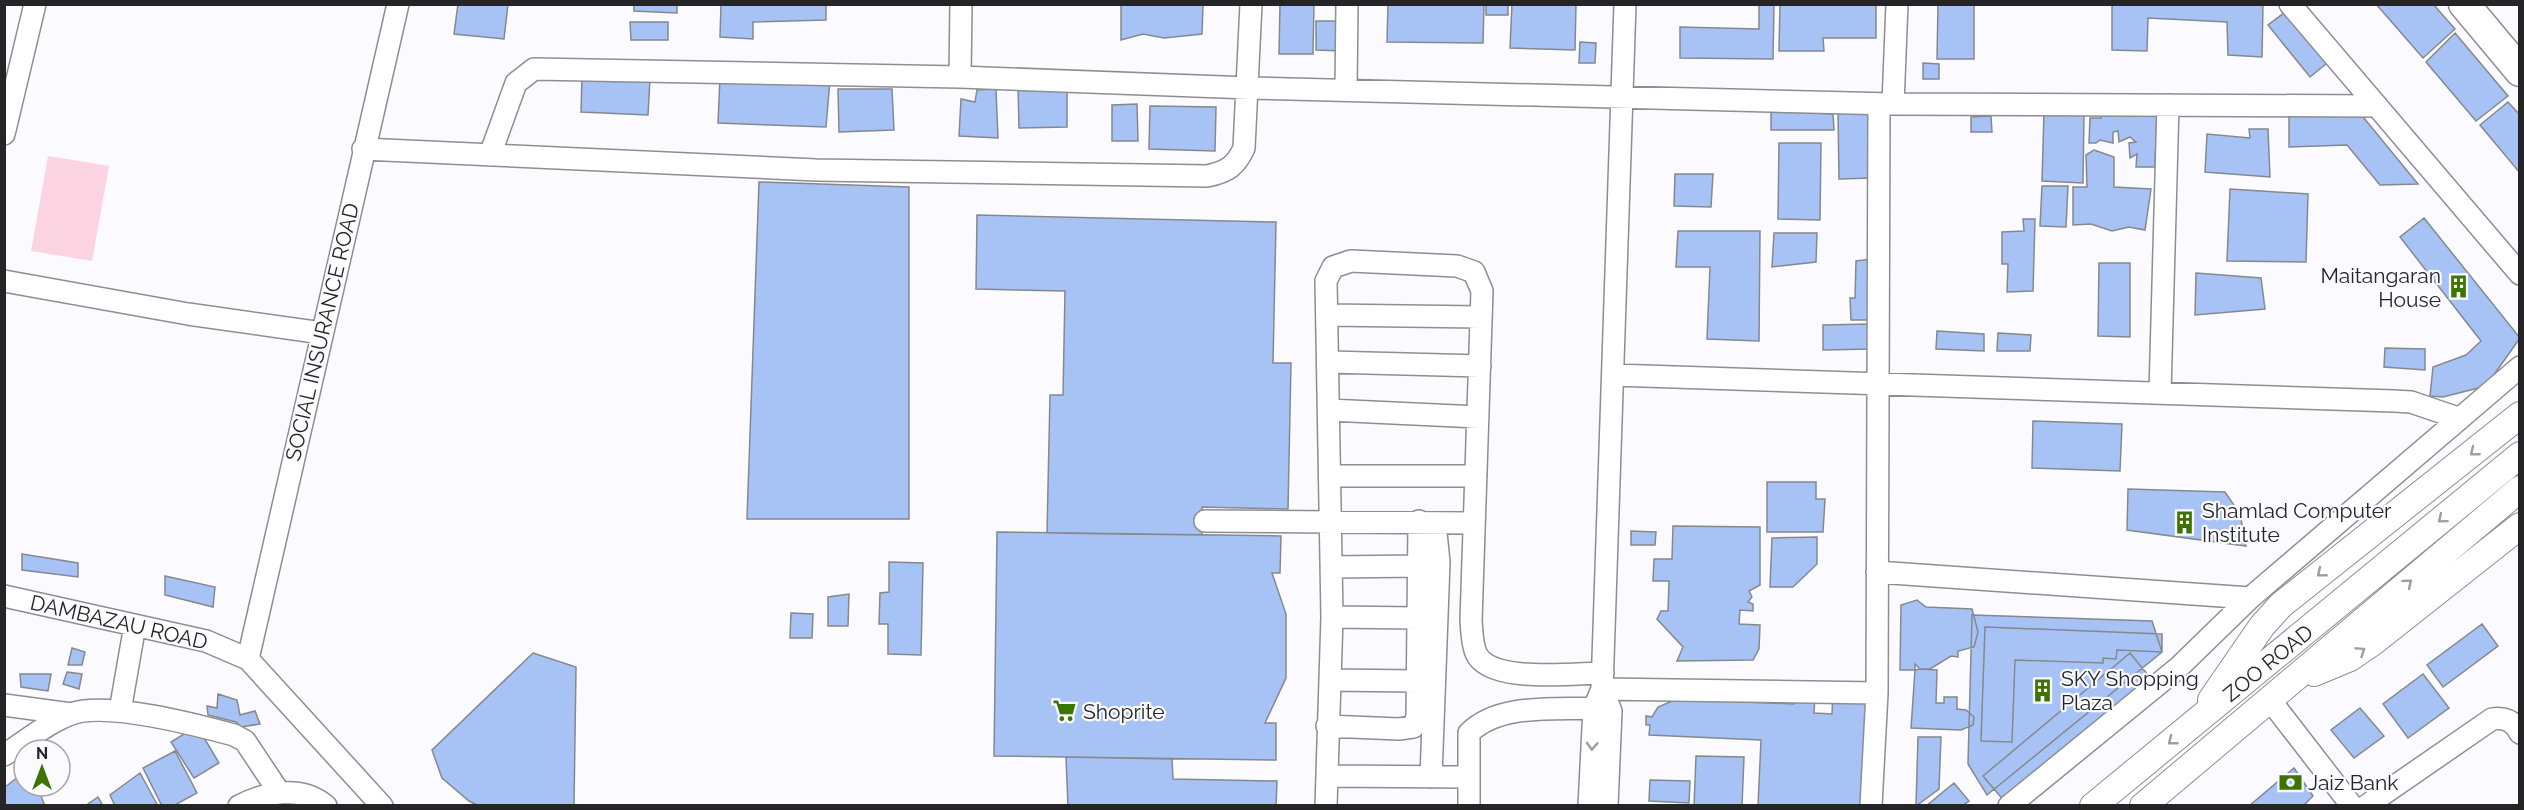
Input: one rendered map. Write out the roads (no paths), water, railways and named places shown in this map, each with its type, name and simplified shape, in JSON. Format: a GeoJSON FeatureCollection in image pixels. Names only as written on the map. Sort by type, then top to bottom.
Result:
{"type":"FeatureCollection","features":[{"type":"Feature","properties":{"kind":"highway"},"geometry":{"type":"LineString","coordinates":[[2464,4],[2520,71]]}},
{"type":"Feature","properties":{"kind":"highway"},"geometry":{"type":"LineString","coordinates":[[2490,4],[2520,41]]}},
{"type":"Feature","properties":{"kind":"main road"},"geometry":{"type":"LineString","coordinates":[[2195,722],[2262,626],[2281,605],[2520,415]]}},
{"type":"Feature","properties":{"kind":"main road","name":"ZOO ROAD"},"geometry":{"type":"LineString","coordinates":[[2093,806],[2520,455]]}},
{"type":"Feature","properties":{"kind":"main road","name":"ZOO ROAD"},"geometry":{"type":"LineString","coordinates":[[2143,806],[2520,489]]}},
{"type":"Feature","properties":{"kind":"main road"},"geometry":{"type":"LineString","coordinates":[[2279,692],[2350,658],[2372,643],[2520,526]]}},
{"type":"Feature","properties":{"kind":"street"},"geometry":{"type":"LineString","coordinates":[[4,134],[35,4]]}},
{"type":"Feature","properties":{"kind":"street","name":"SOCIAL INSURANCE ROAD"},"geometry":{"type":"LineString","coordinates":[[248,659],[398,4]]}},
{"type":"Feature","properties":{"kind":"street"},"geometry":{"type":"LineString","coordinates":[[960,77],[961,4]]}},
{"type":"Feature","properties":{"kind":"street"},"geometry":{"type":"LineString","coordinates":[[363,149],[816,170],[1207,176],[1225,172],[1238,162],[1244,148],[1249,88],[1251,4]]}},
{"type":"Feature","properties":{"kind":"street"},"geometry":{"type":"LineString","coordinates":[[1346,90],[1347,4]]}},
{"type":"Feature","properties":{"kind":"street"},"geometry":{"type":"LineString","coordinates":[[1589,806],[1594,708],[1603,681],[1623,97],[1624,4]]}},
{"type":"Feature","properties":{"kind":"street"},"geometry":{"type":"LineString","coordinates":[[1871,806],[1877,693],[1878,385],[1886,104],[1897,4]]}},
{"type":"Feature","properties":{"kind":"street"},"geometry":{"type":"LineString","coordinates":[[2290,4],[2520,274]]}},
{"type":"Feature","properties":{"kind":"street"},"geometry":{"type":"LineString","coordinates":[[490,155],[516,83],[534,69],[960,77],[1249,88],[1886,104],[2377,106]]}},
{"type":"Feature","properties":{"kind":"street"},"geometry":{"type":"LineString","coordinates":[[2160,393],[2168,105]]}},
{"type":"Feature","properties":{"kind":"street"},"geometry":{"type":"LineString","coordinates":[[1326,806],[1332,567],[1330,362],[1326,281],[1333,267],[1350,261],[1457,266],[1474,272],[1482,291],[1471,621],[1476,654],[1487,667],[1506,674],[1603,681],[1877,693]]}},
{"type":"Feature","properties":{"kind":"street"},"geometry":{"type":"LineString","coordinates":[[4,280],[188,314],[322,333]]}},
{"type":"Feature","properties":{"kind":"street"},"geometry":{"type":"LineString","coordinates":[[1328,315],[1481,317]]}},
{"type":"Feature","properties":{"kind":"street"},"geometry":{"type":"LineString","coordinates":[[1330,362],[1480,366]]}},
{"type":"Feature","properties":{"kind":"street"},"geometry":{"type":"LineString","coordinates":[[2009,806],[2178,668],[2250,598],[2520,367]]}},
{"type":"Feature","properties":{"kind":"street"},"geometry":{"type":"LineString","coordinates":[[1614,375],[2394,401],[2411,402],[2458,418]]}},
{"type":"Feature","properties":{"kind":"street"},"geometry":{"type":"LineString","coordinates":[[1329,410],[1478,417]]}},
{"type":"Feature","properties":{"kind":"street"},"geometry":{"type":"LineString","coordinates":[[1330,476],[1476,476]]}},
{"type":"Feature","properties":{"kind":"street"},"geometry":{"type":"LineString","coordinates":[[1205,521],[1331,520],[1474,523]]}},
{"type":"Feature","properties":{"kind":"street"},"geometry":{"type":"LineString","coordinates":[[1328,726],[1399,729],[1413,727],[1417,717],[1419,566],[1427,522]]}},
{"type":"Feature","properties":{"kind":"street"},"geometry":{"type":"LineString","coordinates":[[1427,522],[1439,562],[1431,777]]}},
{"type":"Feature","properties":{"kind":"street"},"geometry":{"type":"LineString","coordinates":[[1332,567],[1419,566]]}},
{"type":"Feature","properties":{"kind":"street"},"geometry":{"type":"LineString","coordinates":[[1876,572],[2250,598]]}},
{"type":"Feature","properties":{"kind":"street","name":"DAMBAZAU ROAD"},"geometry":{"type":"LineString","coordinates":[[4,596],[206,641],[248,659],[382,806]]}},
{"type":"Feature","properties":{"kind":"street"},"geometry":{"type":"LineString","coordinates":[[1332,617],[1418,618]]}},
{"type":"Feature","properties":{"kind":"street"},"geometry":{"type":"LineString","coordinates":[[120,711],[135,625]]}},
{"type":"Feature","properties":{"kind":"street"},"geometry":{"type":"LineString","coordinates":[[1330,680],[1417,681]]}},
{"type":"Feature","properties":{"kind":"street"},"geometry":{"type":"LineString","coordinates":[[1603,681],[1611,711],[1607,806]]}},
{"type":"Feature","properties":{"kind":"street"},"geometry":{"type":"LineString","coordinates":[[2279,692],[2352,806]]}},
{"type":"Feature","properties":{"kind":"street"},"geometry":{"type":"LineString","coordinates":[[4,705],[71,714],[96,709],[120,711],[234,735],[245,741],[279,792]]}},
{"type":"Feature","properties":{"kind":"street"},"geometry":{"type":"LineString","coordinates":[[1469,806],[1469,733],[1480,722],[1499,714],[1594,708]]}},
{"type":"Feature","properties":{"kind":"street"},"geometry":{"type":"LineString","coordinates":[[4,755],[71,714]]}},
{"type":"Feature","properties":{"kind":"street"},"geometry":{"type":"LineString","coordinates":[[2366,806],[2492,719],[2509,720],[2516,725],[2520,733]]}},
{"type":"Feature","properties":{"kind":"street"},"geometry":{"type":"LineString","coordinates":[[1327,776],[1469,777]]}},
{"type":"Feature","properties":{"kind":"street"},"geometry":{"type":"LineString","coordinates":[[238,806],[279,792],[301,794],[326,806]]}},
{"type":"Feature","properties":{"kind":"place","name":"Maitangaran House"},"geometry":{"type":"Point","coordinates":[2459,287]}},
{"type":"Feature","properties":{"kind":"place","name":"Shamlad Computer Institute"},"geometry":{"type":"Point","coordinates":[2184,522]}},
{"type":"Feature","properties":{"kind":"place","name":"SKY Shopping Plaza"},"geometry":{"type":"Point","coordinates":[2043,690]}},
{"type":"Feature","properties":{"kind":"place","name":"Shoprite"},"geometry":{"type":"Point","coordinates":[1065,711]}},
{"type":"Feature","properties":{"kind":"place","name":"Jaiz Bank"},"geometry":{"type":"Point","coordinates":[2290,782]}}]}
